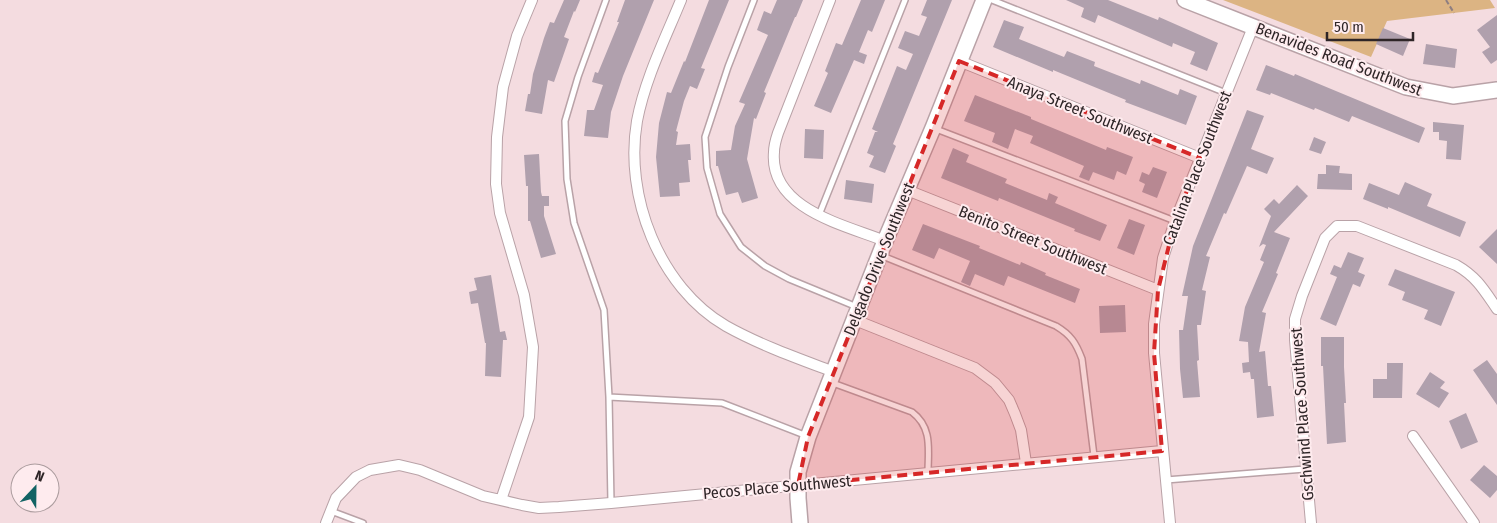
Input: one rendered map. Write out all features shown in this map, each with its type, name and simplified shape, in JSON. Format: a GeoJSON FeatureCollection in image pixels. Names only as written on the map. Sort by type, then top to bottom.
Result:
{"type":"FeatureCollection","features":[{"type":"Feature","properties":{"kind":"street"},"geometry":{"type":"LineString","coordinates":[[501,500],[529,417],[533,347],[524,294],[500,213],[496,184],[497,137],[503,87],[517,36],[532,0]]}},
{"type":"Feature","properties":{"kind":"street"},"geometry":{"type":"LineString","coordinates":[[681,0],[642,98],[637,123],[635,155],[637,187],[646,225],[657,251],[673,275],[691,297],[709,314],[725,325],[764,345],[832,377]]}},
{"type":"Feature","properties":{"kind":"street"},"geometry":{"type":"LineString","coordinates":[[830,0],[784,114],[774,152],[775,166],[788,194],[798,204],[883,248]]}},
{"type":"Feature","properties":{"kind":"street","name":"Delgado Drive Southwest"},"geometry":{"type":"LineString","coordinates":[[800,523],[798,485],[800,464],[808,436],[984,0]]}},
{"type":"Feature","properties":{"kind":"street","name":"Benavides Road Southwest"},"geometry":{"type":"LineString","coordinates":[[1185,0],[1406,87],[1453,96],[1497,90]]}},
{"type":"Feature","properties":{"kind":"street","name":"Catalina Place Southwest"},"geometry":{"type":"LineString","coordinates":[[1170,523],[1154,353],[1154,324],[1163,258],[1175,220],[1253,27]]}},
{"type":"Feature","properties":{"kind":"street","name":"Anaya Street Southwest"},"geometry":{"type":"LineString","coordinates":[[959,61],[1200,158]]}},
{"type":"Feature","properties":{"kind":"street","name":"Benito Street Southwest"},"geometry":{"type":"LineString","coordinates":[[907,190],[1158,290]]}},
{"type":"Feature","properties":{"kind":"street","name":"Gschwind Place Southwest"},"geometry":{"type":"LineString","coordinates":[[1311,523],[1305,469],[1295,319],[1325,238],[1337,226],[1357,226],[1456,265],[1470,273],[1497,309]]}},
{"type":"Feature","properties":{"kind":"street"},"geometry":{"type":"LineString","coordinates":[[857,314],[975,368],[995,383],[1009,400],[1015,414],[1021,430],[1026,463]]}},
{"type":"Feature","properties":{"kind":"street"},"geometry":{"type":"LineString","coordinates":[[1412,436],[1474,523]]}},
{"type":"Feature","properties":{"kind":"street","name":"Pecos Place Southwest"},"geometry":{"type":"LineString","coordinates":[[330,510],[336,498],[356,477],[370,470],[399,464],[420,470],[461,488],[501,500],[539,508],[928,474],[1094,456],[1162,451]]}},
{"type":"Feature","properties":{"kind":"street"},"geometry":{"type":"LineString","coordinates":[[326,523],[330,510]]}},
{"type":"Feature","properties":{"kind":"lane"},"geometry":{"type":"LineString","coordinates":[[606,0],[578,77],[565,121],[567,179],[574,223],[604,310],[609,397],[611,503]]}},
{"type":"Feature","properties":{"kind":"lane"},"geometry":{"type":"LineString","coordinates":[[754,0],[728,67],[705,136],[707,168],[720,214],[740,246],[765,266],[857,314]]}},
{"type":"Feature","properties":{"kind":"lane"},"geometry":{"type":"LineString","coordinates":[[818,216],[905,0]]}},
{"type":"Feature","properties":{"kind":"lane"},"geometry":{"type":"LineString","coordinates":[[992,0],[1226,93]]}},
{"type":"Feature","properties":{"kind":"lane"},"geometry":{"type":"LineString","coordinates":[[933,128],[1175,220]]}},
{"type":"Feature","properties":{"kind":"lane"},"geometry":{"type":"LineString","coordinates":[[883,248],[1056,326],[1067,333],[1077,345],[1082,359],[1094,456]]}},
{"type":"Feature","properties":{"kind":"lane"},"geometry":{"type":"LineString","coordinates":[[832,377],[912,412],[921,419],[928,439],[928,474]]}},
{"type":"Feature","properties":{"kind":"lane"},"geometry":{"type":"LineString","coordinates":[[609,397],[722,403],[808,436]]}},
{"type":"Feature","properties":{"kind":"lane"},"geometry":{"type":"LineString","coordinates":[[1166,480],[1305,469]]}},
{"type":"Feature","properties":{"kind":"lane"},"geometry":{"type":"LineString","coordinates":[[330,510],[363,523]]}},
{"type":"Feature","properties":{"kind":"path"},"geometry":{"type":"LineString","coordinates":[[1446,0],[1454,12]]}},
{"type":"Feature","properties":{"kind":"highlighted area"},"geometry":{"type":"Polygon","coordinates":[[[959,61],[1200,158],[1175,221],[1158,290],[1154,353],[1162,451],[798,485],[808,437],[959,61]]]}},
{"type":"Feature","properties":{"kind":"shaded area"},"geometry":{"type":"Polygon","coordinates":[[[1223,0],[1490,0],[1495,8],[1387,21],[1371,57],[1223,0]]]}},
{"type":"Feature","properties":{"kind":"building"},"geometry":{"type":"Polygon","coordinates":[[[564,0],[580,0],[564,37],[569,39],[554,82],[548,80],[542,114],[525,111],[533,74],[544,38],[550,22],[554,23],[564,0]]]}},
{"type":"Feature","properties":{"kind":"building"},"geometry":{"type":"Polygon","coordinates":[[[625,0],[654,0],[623,76],[611,112],[608,138],[584,136],[587,110],[594,110],[603,85],[592,82],[595,72],[598,73],[619,22],[617,22],[625,0]]]}},
{"type":"Feature","properties":{"kind":"building"},"geometry":{"type":"Polygon","coordinates":[[[709,0],[729,0],[701,68],[705,69],[697,89],[690,86],[676,131],[678,132],[676,145],[690,144],[691,160],[688,160],[690,182],[679,183],[680,196],[660,197],[656,157],[659,123],[667,92],[671,93],[709,0]]]}},
{"type":"Feature","properties":{"kind":"building"},"geometry":{"type":"Polygon","coordinates":[[[777,0],[803,0],[764,92],[766,93],[756,119],[754,118],[747,159],[758,198],[742,203],[738,192],[726,195],[718,166],[716,166],[716,151],[731,150],[735,126],[745,104],[739,102],[768,35],[757,30],[764,11],[771,14],[777,0]]]}},
{"type":"Feature","properties":{"kind":"building"},"geometry":{"type":"Polygon","coordinates":[[[861,0],[885,0],[872,32],[868,30],[859,52],[867,55],[864,64],[854,60],[831,113],[814,106],[828,73],[825,71],[836,43],[842,45],[861,0]]]}},
{"type":"Feature","properties":{"kind":"building"},"geometry":{"type":"Polygon","coordinates":[[[927,0],[952,0],[893,144],[896,146],[885,173],[869,167],[874,156],[867,153],[875,132],[878,132],[872,129],[897,66],[906,70],[913,54],[898,48],[905,31],[919,36],[927,17],[921,15],[927,0]]]}},
{"type":"Feature","properties":{"kind":"building"},"geometry":{"type":"Polygon","coordinates":[[[1066,0],[1108,0],[1158,20],[1159,17],[1218,43],[1207,71],[1190,64],[1195,52],[1173,43],[1172,47],[1098,15],[1095,23],[1081,17],[1084,8],[1066,0]]]}},
{"type":"Feature","properties":{"kind":"building"},"geometry":{"type":"Polygon","coordinates":[[[1497,15],[1497,60],[1491,64],[1482,52],[1490,47],[1477,30],[1497,15]]]}},
{"type":"Feature","properties":{"kind":"building"},"geometry":{"type":"Polygon","coordinates":[[[1004,20],[1024,27],[1019,39],[1064,57],[1067,51],[1095,62],[1094,66],[1140,84],[1141,80],[1178,95],[1180,89],[1197,96],[1186,125],[1125,102],[1126,100],[993,47],[1004,20]]]}},
{"type":"Feature","properties":{"kind":"building"},"geometry":{"type":"Polygon","coordinates":[[[1383,28],[1410,39],[1403,56],[1376,44],[1383,28]]]}},
{"type":"Feature","properties":{"kind":"building"},"geometry":{"type":"Polygon","coordinates":[[[1426,44],[1457,49],[1455,68],[1423,64],[1426,44]]]}},
{"type":"Feature","properties":{"kind":"building"},"geometry":{"type":"Polygon","coordinates":[[[1266,65],[1294,76],[1295,74],[1425,128],[1419,143],[1352,116],[1349,122],[1315,108],[1314,110],[1271,93],[1270,95],[1256,90],[1266,65]]]}},
{"type":"Feature","properties":{"kind":"building"},"geometry":{"type":"Polygon","coordinates":[[[975,95],[1106,150],[1107,147],[1133,157],[1126,175],[1117,171],[1114,180],[1093,172],[1089,181],[1079,177],[1084,166],[1030,143],[1033,136],[1015,129],[1008,149],[992,142],[995,133],[964,121],[975,95]]]}},
{"type":"Feature","properties":{"kind":"building"},"geometry":{"type":"Polygon","coordinates":[[[1247,110],[1264,116],[1251,149],[1274,158],[1267,174],[1247,166],[1206,256],[1210,257],[1202,290],[1206,291],[1201,325],[1197,325],[1200,397],[1183,398],[1179,330],[1183,330],[1188,296],[1182,296],[1193,246],[1247,110]]]}},
{"type":"Feature","properties":{"kind":"building"},"geometry":{"type":"Polygon","coordinates":[[[1433,122],[1464,125],[1461,160],[1446,159],[1447,141],[1439,140],[1439,132],[1433,132],[1433,122]]]}},
{"type":"Feature","properties":{"kind":"building"},"geometry":{"type":"Polygon","coordinates":[[[805,129],[824,130],[823,159],[804,158],[805,129]]]}},
{"type":"Feature","properties":{"kind":"building"},"geometry":{"type":"Polygon","coordinates":[[[1314,137],[1326,142],[1321,154],[1309,150],[1314,137]]]}},
{"type":"Feature","properties":{"kind":"building"},"geometry":{"type":"Polygon","coordinates":[[[953,148],[969,155],[966,162],[1007,179],[1005,183],[1047,200],[1049,193],[1058,197],[1055,203],[1107,225],[1100,241],[999,198],[998,201],[941,178],[953,148]]]}},
{"type":"Feature","properties":{"kind":"building"},"geometry":{"type":"Polygon","coordinates":[[[539,154],[541,192],[542,196],[549,196],[549,206],[544,206],[544,216],[556,254],[541,258],[530,221],[528,221],[528,186],[526,186],[524,155],[539,154]]]}},
{"type":"Feature","properties":{"kind":"building"},"geometry":{"type":"Polygon","coordinates":[[[1326,165],[1340,166],[1339,173],[1352,174],[1352,190],[1317,189],[1318,174],[1326,174],[1326,165]]]}},
{"type":"Feature","properties":{"kind":"building"},"geometry":{"type":"Polygon","coordinates":[[[1153,167],[1167,172],[1157,198],[1142,192],[1145,184],[1139,181],[1142,172],[1149,175],[1153,167]]]}},
{"type":"Feature","properties":{"kind":"building"},"geometry":{"type":"Polygon","coordinates":[[[846,180],[874,184],[872,203],[844,199],[846,180]]]}},
{"type":"Feature","properties":{"kind":"building"},"geometry":{"type":"Polygon","coordinates":[[[1405,182],[1432,194],[1427,206],[1466,222],[1460,237],[1388,207],[1388,209],[1363,199],[1369,183],[1399,195],[1405,182]]]}},
{"type":"Feature","properties":{"kind":"building"},"geometry":{"type":"Polygon","coordinates":[[[1297,185],[1308,196],[1274,232],[1290,238],[1276,273],[1278,274],[1262,312],[1266,313],[1259,352],[1265,351],[1268,386],[1271,386],[1274,416],[1257,418],[1254,379],[1251,379],[1250,372],[1243,373],[1242,363],[1249,362],[1248,342],[1239,341],[1245,307],[1264,262],[1260,260],[1266,245],[1263,244],[1259,247],[1271,216],[1264,209],[1274,199],[1279,204],[1297,185]]]}},
{"type":"Feature","properties":{"kind":"building"},"geometry":{"type":"Polygon","coordinates":[[[1129,219],[1145,225],[1134,255],[1117,248],[1129,219]]]}},
{"type":"Feature","properties":{"kind":"building"},"geometry":{"type":"Polygon","coordinates":[[[923,224],[980,246],[979,248],[1020,265],[1021,262],[1046,273],[1045,275],[1080,289],[1075,303],[1008,276],[1004,286],[975,274],[970,286],[961,282],[970,261],[939,248],[934,259],[912,250],[923,224]]]}},
{"type":"Feature","properties":{"kind":"building"},"geometry":{"type":"Polygon","coordinates":[[[1497,229],[1497,264],[1479,247],[1497,229]]]}},
{"type":"Feature","properties":{"kind":"building"},"geometry":{"type":"Polygon","coordinates":[[[1348,252],[1364,258],[1358,272],[1365,275],[1360,287],[1353,284],[1336,326],[1320,319],[1337,277],[1330,274],[1334,265],[1341,268],[1348,252]]]}},
{"type":"Feature","properties":{"kind":"building"},"geometry":{"type":"Polygon","coordinates":[[[1395,269],[1455,292],[1441,326],[1424,319],[1428,310],[1402,300],[1405,292],[1388,285],[1395,269]]]}},
{"type":"Feature","properties":{"kind":"building"},"geometry":{"type":"Polygon","coordinates":[[[491,275],[500,332],[505,331],[507,340],[503,340],[501,377],[485,376],[486,343],[478,303],[471,304],[469,292],[477,290],[474,278],[491,275]]]}},
{"type":"Feature","properties":{"kind":"building"},"geometry":{"type":"Polygon","coordinates":[[[1125,305],[1126,332],[1100,333],[1099,306],[1125,305]]]}},
{"type":"Feature","properties":{"kind":"building"},"geometry":{"type":"Polygon","coordinates":[[[1321,337],[1344,337],[1346,442],[1327,444],[1323,366],[1321,366],[1321,337]]]}},
{"type":"Feature","properties":{"kind":"building"},"geometry":{"type":"Polygon","coordinates":[[[1487,360],[1497,374],[1497,405],[1473,370],[1487,360]]]}},
{"type":"Feature","properties":{"kind":"building"},"geometry":{"type":"Polygon","coordinates":[[[1387,363],[1403,363],[1402,398],[1373,398],[1373,379],[1387,379],[1387,363]]]}},
{"type":"Feature","properties":{"kind":"building"},"geometry":{"type":"Polygon","coordinates":[[[1430,372],[1445,382],[1440,388],[1449,393],[1439,408],[1416,394],[1430,372]]]}},
{"type":"Feature","properties":{"kind":"building"},"geometry":{"type":"Polygon","coordinates":[[[1466,413],[1478,442],[1461,449],[1449,421],[1466,413]]]}},
{"type":"Feature","properties":{"kind":"building"},"geometry":{"type":"Polygon","coordinates":[[[1484,465],[1497,476],[1497,490],[1490,498],[1470,480],[1484,465]]]}}]}
